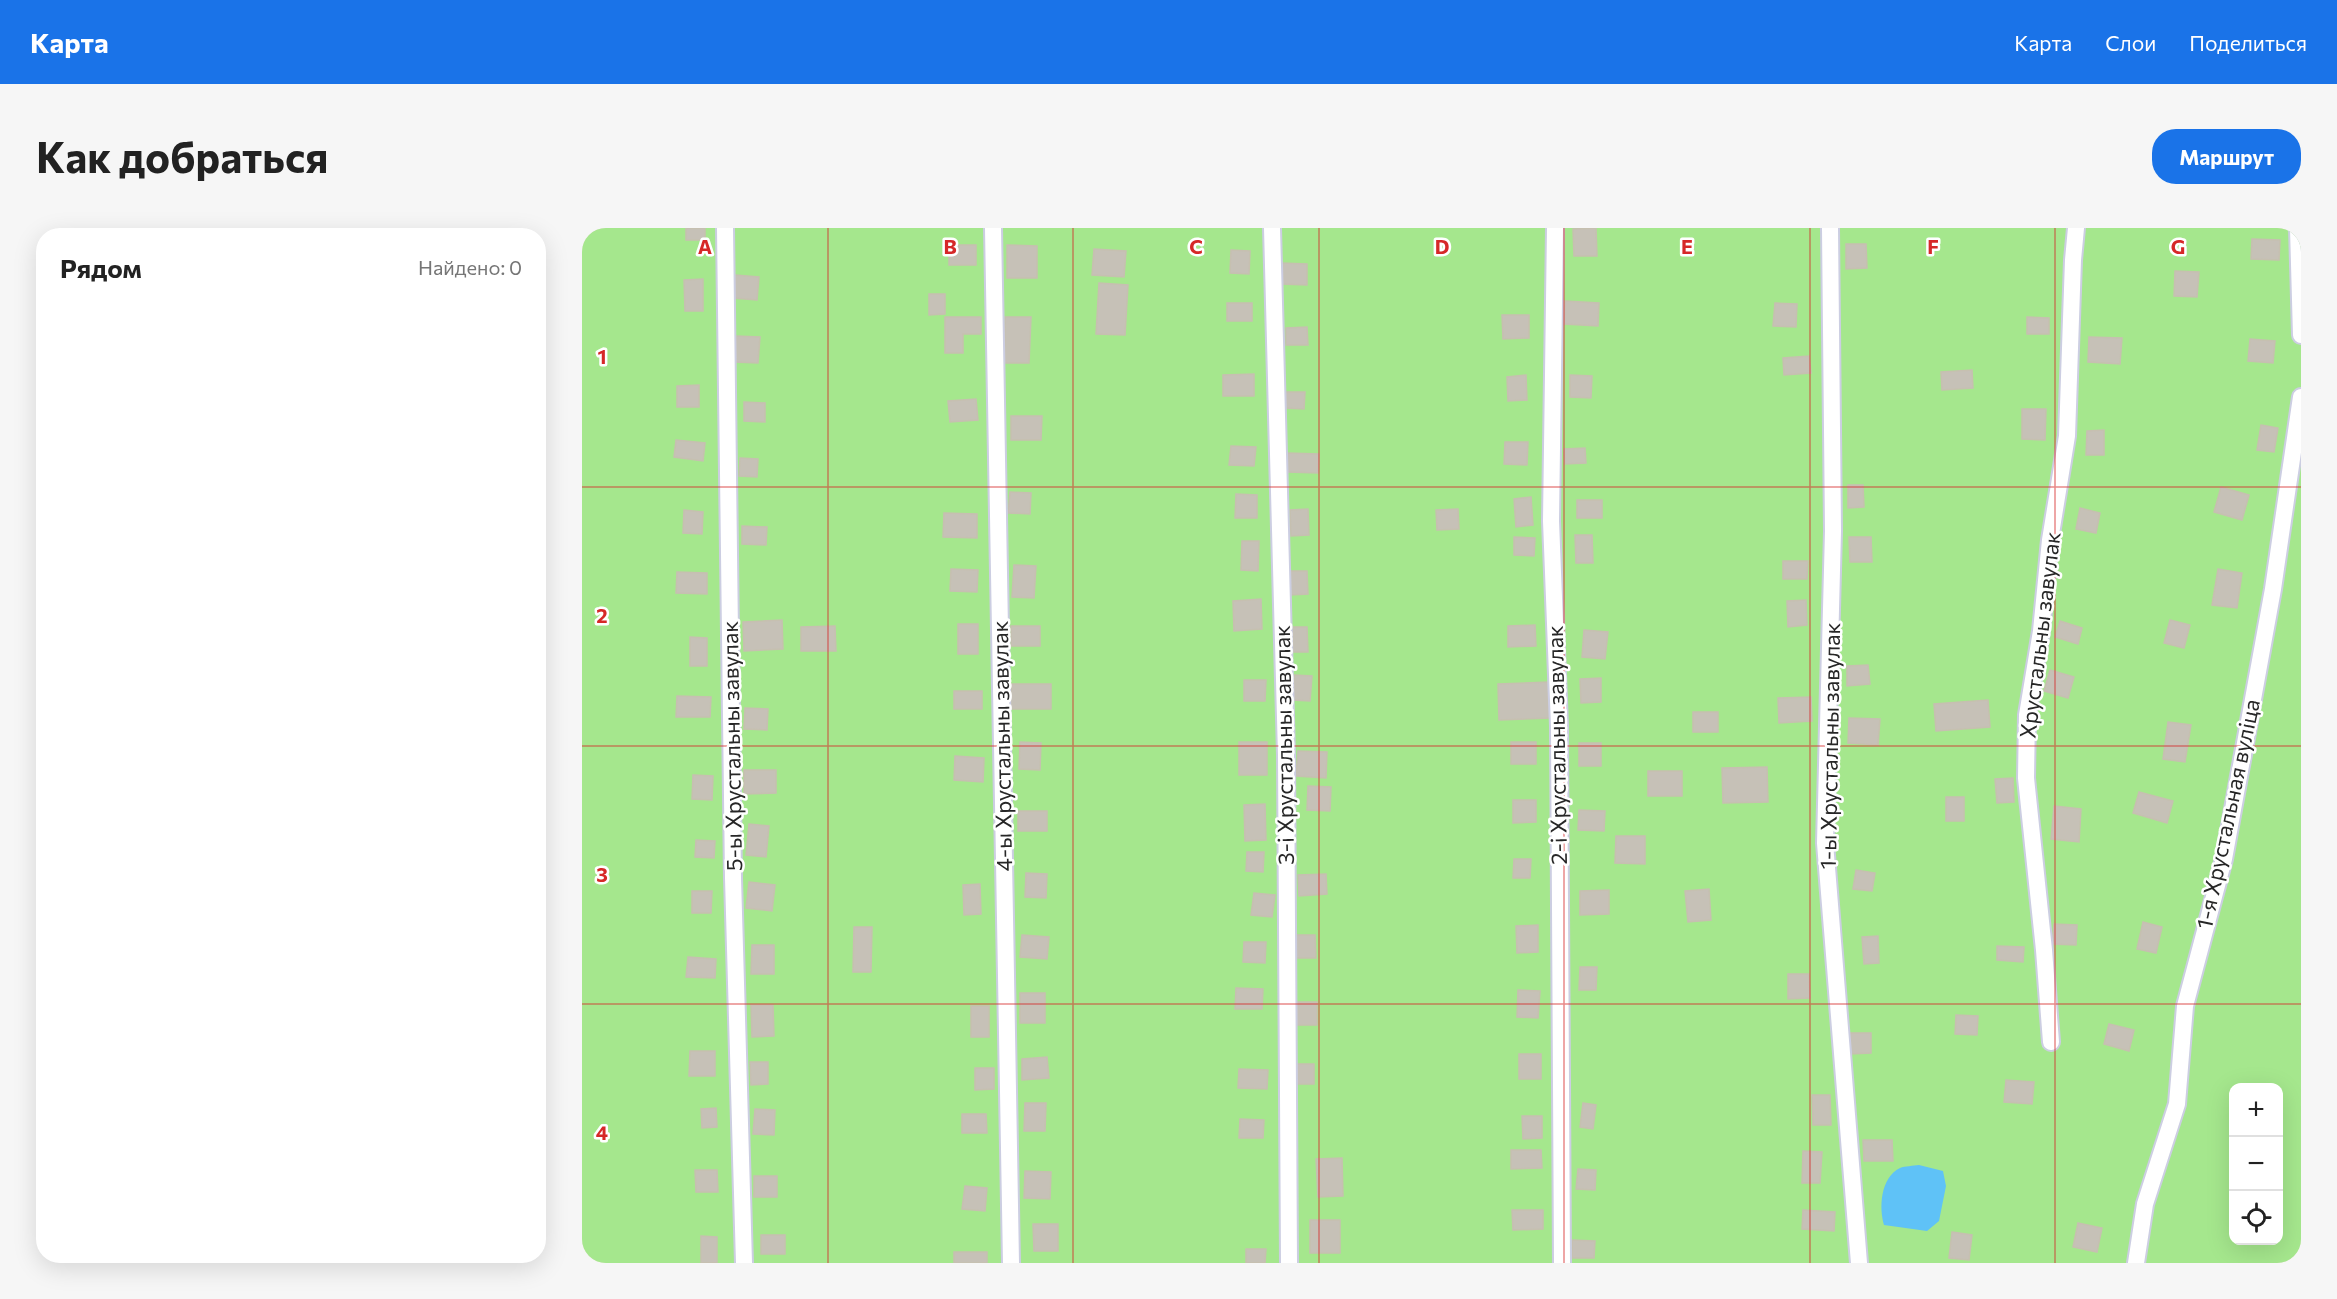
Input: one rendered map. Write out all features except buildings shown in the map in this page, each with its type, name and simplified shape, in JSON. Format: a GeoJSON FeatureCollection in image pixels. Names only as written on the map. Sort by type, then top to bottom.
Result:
{"type":"FeatureCollection","features":[{"type":"Feature","properties":{"kind":"lane","name":"5-ы Хрустальны завулак"},"geometry":{"type":"LineString","coordinates":[[725,228],[733,854],[744,1263]]}},
{"type":"Feature","properties":{"kind":"lane","name":"4-ы Хрустальны завулак"},"geometry":{"type":"LineString","coordinates":[[993,228],[1011,1263]]}},
{"type":"Feature","properties":{"kind":"lane","name":"3-і Хрустальны завулак"},"geometry":{"type":"LineString","coordinates":[[1272,228],[1286,755],[1289,1263]]}},
{"type":"Feature","properties":{"kind":"lane","name":"2-і Хрустальны завулак"},"geometry":{"type":"LineString","coordinates":[[1555,228],[1551,521],[1559,726],[1562,1263]]}},
{"type":"Feature","properties":{"kind":"lane","name":"1-ы Хрустальны завулак"},"geometry":{"type":"LineString","coordinates":[[1830,228],[1833,531],[1825,843],[1859,1263]]}},
{"type":"Feature","properties":{"kind":"lane","name":"Хрустальны завулак"},"geometry":{"type":"LineString","coordinates":[[2051,1042],[2026,778],[2027,715],[2041,631],[2050,540],[2067,436],[2076,228]]}},
{"type":"Feature","properties":{"kind":"lane"},"geometry":{"type":"LineString","coordinates":[[2298,228],[2301,335]]}},
{"type":"Feature","properties":{"kind":"lane","name":"1-я Хрустальная вуліца"},"geometry":{"type":"LineString","coordinates":[[2136,1263],[2145,1204],[2178,1104],[2185,1006],[2224,859],[2273,589],[2301,397]]}},
{"type":"Feature","properties":{"kind":"green space"},"geometry":{"type":"Polygon","coordinates":[[[582,228],[2301,228],[2301,1263],[582,1263],[582,228]]]}},
{"type":"Feature","properties":{"kind":"water"},"geometry":{"type":"Polygon","coordinates":[[[1919,1165],[1943,1171],[1946,1186],[1939,1221],[1927,1231],[1884,1225],[1882,1202],[1888,1179],[1900,1168],[1919,1165]]]}}]}
